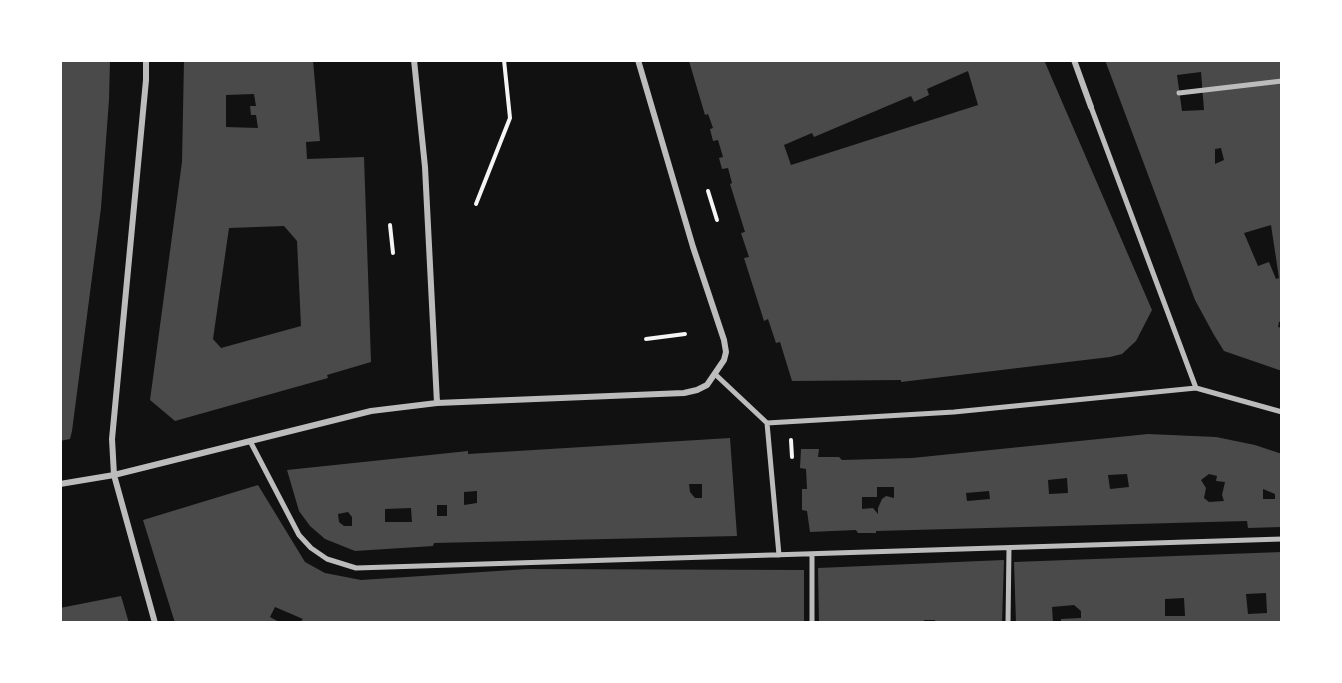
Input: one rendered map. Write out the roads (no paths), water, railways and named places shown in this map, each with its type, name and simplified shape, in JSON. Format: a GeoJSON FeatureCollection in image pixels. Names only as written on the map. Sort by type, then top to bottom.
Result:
{"type":"FeatureCollection","features":[{"type":"Feature","properties":{"kind":"street"},"geometry":{"type":"LineString","coordinates":[[146,60],[112,439],[114,475],[155,623]]}},
{"type":"Feature","properties":{"kind":"street"},"geometry":{"type":"LineString","coordinates":[[414,60],[425,167],[438,403]]}},
{"type":"Feature","properties":{"kind":"street"},"geometry":{"type":"LineString","coordinates":[[60,484],[114,475],[371,411],[438,403],[684,393],[707,385],[716,375],[724,360],[726,352],[724,340],[693,247],[638,60]]}},
{"type":"Feature","properties":{"kind":"street"},"geometry":{"type":"LineString","coordinates":[[1074,60],[1196,388]]}},
{"type":"Feature","properties":{"kind":"street"},"geometry":{"type":"LineString","coordinates":[[1179,93],[1282,81]]}},
{"type":"Feature","properties":{"kind":"street"},"geometry":{"type":"LineString","coordinates":[[716,375],[767,423],[779,555]]}},
{"type":"Feature","properties":{"kind":"street"},"geometry":{"type":"LineString","coordinates":[[767,423],[954,412],[1196,388],[1282,412]]}},
{"type":"Feature","properties":{"kind":"street"},"geometry":{"type":"LineString","coordinates":[[250,441],[299,535],[311,548],[327,559],[356,568],[1282,538]]}},
{"type":"Feature","properties":{"kind":"street"},"geometry":{"type":"LineString","coordinates":[[1008,623],[1009,548]]}},
{"type":"Feature","properties":{"kind":"street"},"geometry":{"type":"LineString","coordinates":[[812,555],[812,623]]}}]}
